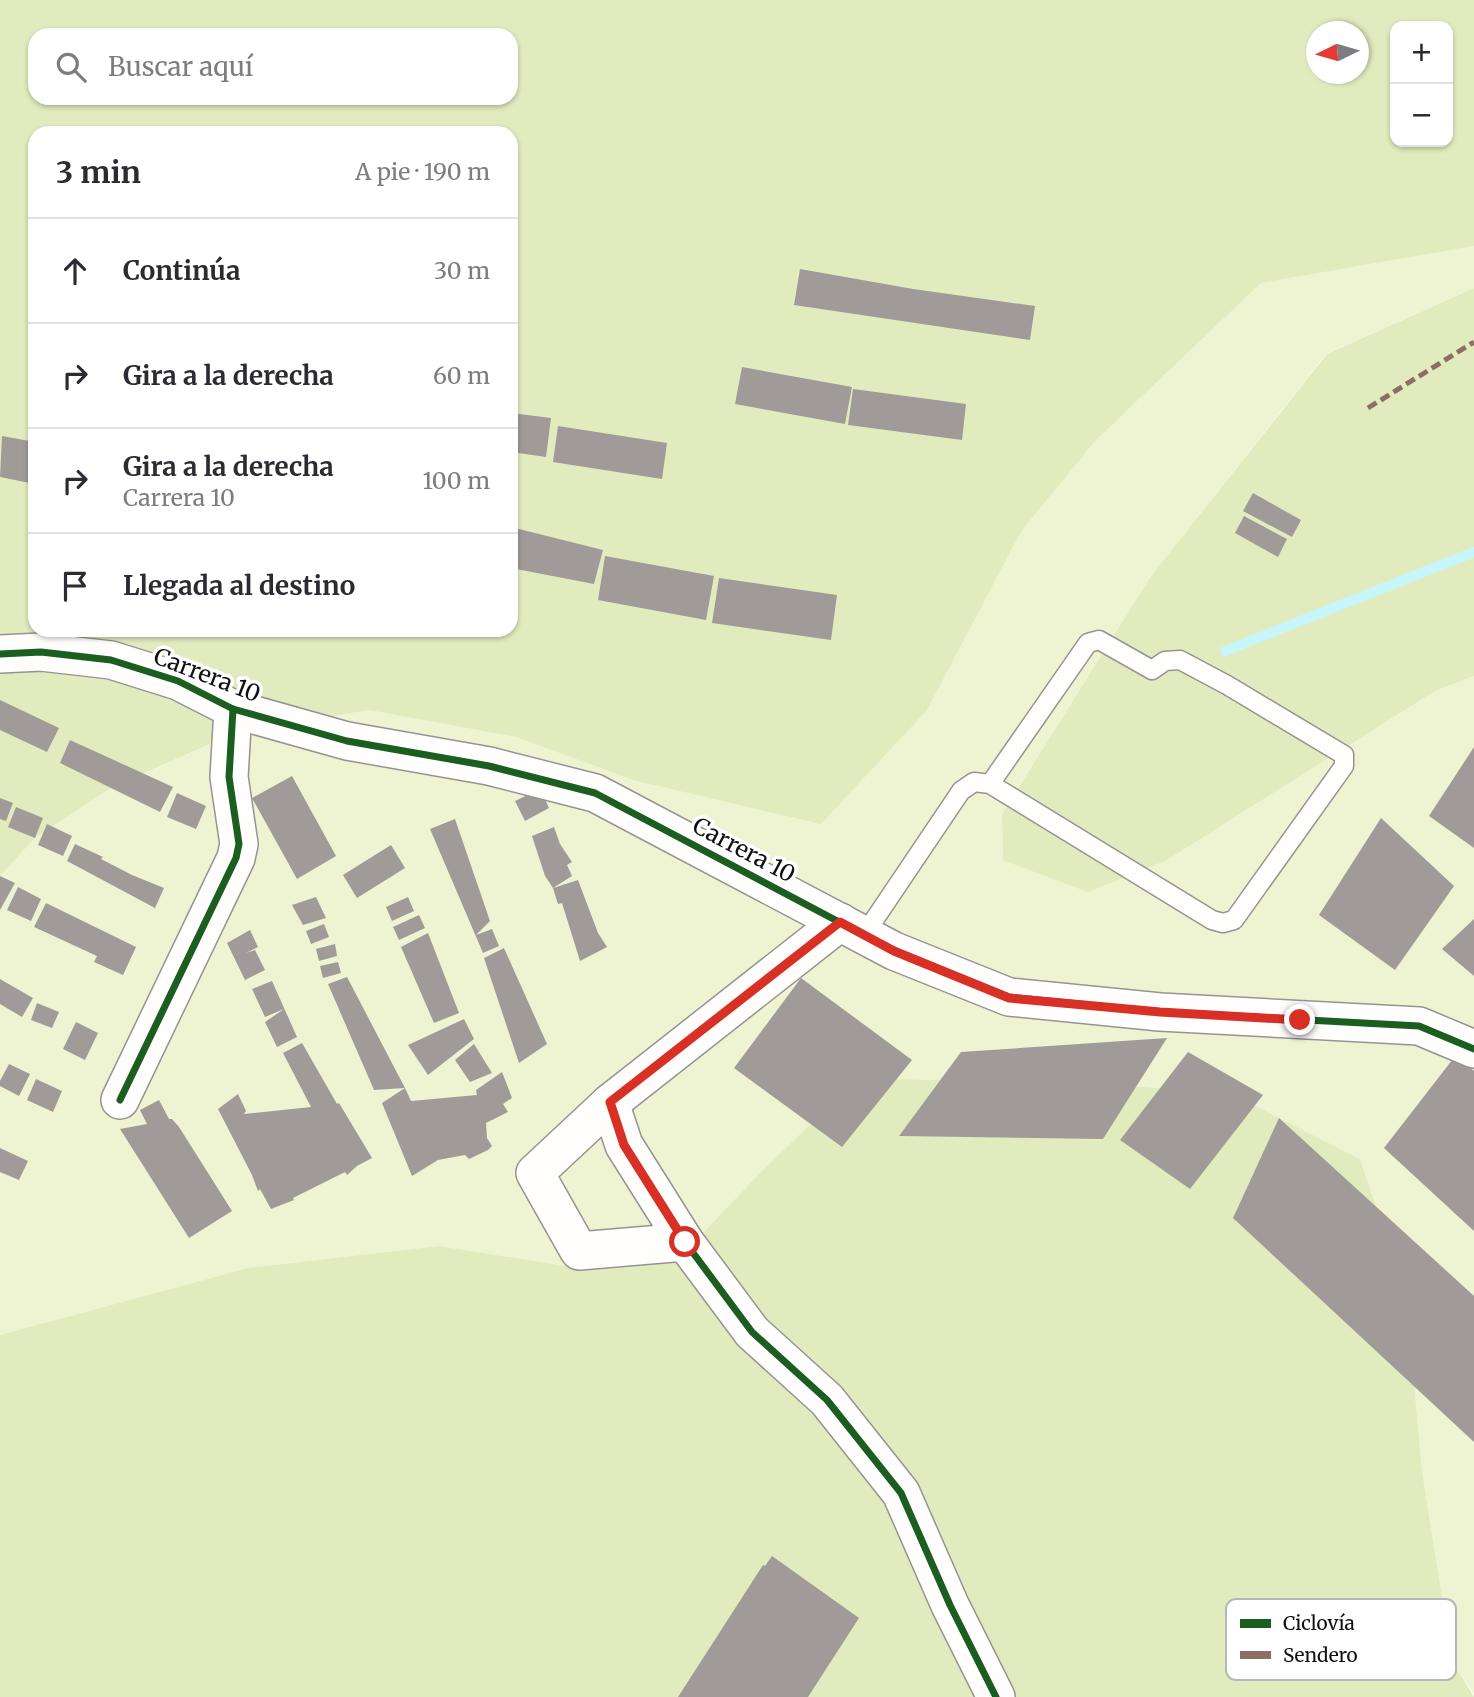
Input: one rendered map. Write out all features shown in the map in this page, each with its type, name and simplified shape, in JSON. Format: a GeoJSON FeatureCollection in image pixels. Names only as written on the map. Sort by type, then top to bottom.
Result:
{"type":"FeatureCollection","features":[{"type":"Feature","properties":{"kind":"street","name":"Carrera 10"},"geometry":{"type":"LineString","coordinates":[[0,654],[41,652],[111,660],[178,681],[233,709],[346,741],[489,766],[595,793],[894,951],[1009,998],[1160,1012],[1419,1026],[1474,1049]]}},
{"type":"Feature","properties":{"kind":"street"},"geometry":{"type":"LineString","coordinates":[[120,1100],[236,858],[239,844],[229,777],[233,709]]}},
{"type":"Feature","properties":{"kind":"street"},"geometry":{"type":"LineString","coordinates":[[685,1242],[579,1251],[536,1173],[610,1102],[852,929]]}},
{"type":"Feature","properties":{"kind":"street"},"geometry":{"type":"LineString","coordinates":[[610,1102],[624,1145],[685,1242],[752,1332],[827,1400],[901,1493],[950,1605],[996,1697]]}},
{"type":"Feature","properties":{"kind":"lane"},"geometry":{"type":"LineString","coordinates":[[852,929],[961,791],[974,782],[990,784],[1212,920],[1223,923],[1234,920],[1344,766],[1345,760],[1343,755],[1180,660],[1166,661],[1153,670],[1099,640],[1088,643],[990,784]]}},
{"type":"Feature","properties":{"kind":"green space"},"geometry":{"type":"Polygon","coordinates":[[[0,0],[1474,0],[1474,246],[1261,283],[1096,440],[1022,530],[927,710],[821,824],[633,780],[516,737],[369,710],[235,733],[123,780],[35,838],[0,876],[0,0]]]}},
{"type":"Feature","properties":{"kind":"green space"},"geometry":{"type":"Polygon","coordinates":[[[1474,246],[1474,288],[1326,354],[1151,576],[1002,814],[1003,860],[1167,860],[1435,691],[1474,676],[1474,1694],[1456,1666],[1456,1599],[1442,1599],[1422,1471],[1406,1295],[1360,1159],[1230,1093],[1101,1084],[858,1078],[761,1172],[680,1257],[573,1267],[439,1246],[248,1268],[0,1335],[0,876],[35,838],[123,780],[143,774],[235,733],[369,710],[516,737],[633,780],[927,710],[1022,530],[1096,440],[1261,283],[1474,246]]]}},
{"type":"Feature","properties":{"kind":"green space"},"geometry":{"type":"Polygon","coordinates":[[[1474,288],[1474,676],[1435,691],[1167,860],[1088,892],[1003,860],[1002,814],[1151,576],[1327,354],[1474,288]]]}},
{"type":"Feature","properties":{"kind":"green space"},"geometry":{"type":"Polygon","coordinates":[[[858,1078],[1101,1084],[1230,1093],[1360,1159],[1406,1295],[1422,1471],[1442,1599],[1226,1599],[1226,1680],[1456,1680],[1456,1667],[1474,1697],[0,1697],[0,1335],[248,1268],[439,1246],[573,1267],[680,1257],[761,1172],[858,1078]]]}},
{"type":"Feature","properties":{"kind":"building"},"geometry":{"type":"Polygon","coordinates":[[[800,269],[913,289],[1035,306],[1030,340],[794,305],[800,269]]]}},
{"type":"Feature","properties":{"kind":"building"},"geometry":{"type":"Polygon","coordinates":[[[742,367],[852,387],[845,424],[735,404],[742,367]]]}},
{"type":"Feature","properties":{"kind":"building"},"geometry":{"type":"Polygon","coordinates":[[[853,389],[966,404],[962,440],[848,425],[853,389]]]}},
{"type":"Feature","properties":{"kind":"building"},"geometry":{"type":"Polygon","coordinates":[[[518,414],[551,418],[546,457],[518,453],[518,414]]]}},
{"type":"Feature","properties":{"kind":"building"},"geometry":{"type":"Polygon","coordinates":[[[558,426],[667,443],[662,479],[553,462],[558,426]]]}},
{"type":"Feature","properties":{"kind":"building"},"geometry":{"type":"Polygon","coordinates":[[[2,436],[28,441],[28,483],[0,477],[2,436]]]}},
{"type":"Feature","properties":{"kind":"building"},"geometry":{"type":"Polygon","coordinates":[[[1253,493],[1301,520],[1292,537],[1243,511],[1253,493]]]}},
{"type":"Feature","properties":{"kind":"building"},"geometry":{"type":"Polygon","coordinates":[[[1244,516],[1287,539],[1278,557],[1235,533],[1244,516]]]}},
{"type":"Feature","properties":{"kind":"building"},"geometry":{"type":"Polygon","coordinates":[[[518,529],[603,550],[594,584],[518,569],[518,529]]]}},
{"type":"Feature","properties":{"kind":"building"},"geometry":{"type":"Polygon","coordinates":[[[605,556],[714,576],[706,620],[598,600],[605,556]]]}},
{"type":"Feature","properties":{"kind":"building"},"geometry":{"type":"Polygon","coordinates":[[[719,578],[837,595],[831,640],[712,623],[719,578]]]}},
{"type":"Feature","properties":{"kind":"building"},"geometry":{"type":"Polygon","coordinates":[[[0,700],[59,728],[47,752],[0,730],[0,700]]]}},
{"type":"Feature","properties":{"kind":"building"},"geometry":{"type":"Polygon","coordinates":[[[70,740],[173,787],[160,812],[60,763],[70,740]]]}},
{"type":"Feature","properties":{"kind":"building"},"geometry":{"type":"Polygon","coordinates":[[[1474,747],[1474,848],[1429,816],[1474,747]]]}},
{"type":"Feature","properties":{"kind":"building"},"geometry":{"type":"Polygon","coordinates":[[[292,776],[336,856],[297,879],[252,798],[292,776]]]}},
{"type":"Feature","properties":{"kind":"building"},"geometry":{"type":"Polygon","coordinates":[[[540,789],[549,808],[525,821],[515,801],[540,789]]]}},
{"type":"Feature","properties":{"kind":"building"},"geometry":{"type":"Polygon","coordinates":[[[177,793],[206,806],[196,829],[167,817],[177,793]]]}},
{"type":"Feature","properties":{"kind":"building"},"geometry":{"type":"Polygon","coordinates":[[[0,798],[13,803],[6,821],[0,819],[0,798]]]}},
{"type":"Feature","properties":{"kind":"building"},"geometry":{"type":"Polygon","coordinates":[[[16,807],[43,818],[35,838],[8,827],[16,807]]]}},
{"type":"Feature","properties":{"kind":"building"},"geometry":{"type":"Polygon","coordinates":[[[1381,818],[1454,886],[1395,970],[1319,915],[1381,818]]]}},
{"type":"Feature","properties":{"kind":"building"},"geometry":{"type":"Polygon","coordinates":[[[455,819],[490,921],[476,935],[492,929],[499,946],[483,953],[430,829],[455,819]]]}},
{"type":"Feature","properties":{"kind":"building"},"geometry":{"type":"Polygon","coordinates":[[[47,824],[72,836],[63,856],[38,845],[47,824]]]}},
{"type":"Feature","properties":{"kind":"building"},"geometry":{"type":"Polygon","coordinates":[[[554,827],[560,844],[572,862],[567,865],[572,876],[553,888],[545,876],[532,836],[554,827]]]}},
{"type":"Feature","properties":{"kind":"building"},"geometry":{"type":"Polygon","coordinates":[[[75,844],[132,875],[164,888],[155,908],[67,861],[75,844]]]}},
{"type":"Feature","properties":{"kind":"building"},"geometry":{"type":"Polygon","coordinates":[[[391,845],[405,868],[357,898],[343,875],[391,845]]]}},
{"type":"Feature","properties":{"kind":"building"},"geometry":{"type":"Polygon","coordinates":[[[0,876],[15,883],[0,910],[0,876]]]}},
{"type":"Feature","properties":{"kind":"building"},"geometry":{"type":"Polygon","coordinates":[[[578,880],[598,933],[607,947],[580,961],[562,903],[558,904],[553,888],[578,880]]]}},
{"type":"Feature","properties":{"kind":"building"},"geometry":{"type":"Polygon","coordinates":[[[18,887],[41,899],[31,921],[7,910],[18,887]]]}},
{"type":"Feature","properties":{"kind":"building"},"geometry":{"type":"Polygon","coordinates":[[[316,897],[326,918],[303,925],[292,905],[316,897]]]}},
{"type":"Feature","properties":{"kind":"building"},"geometry":{"type":"Polygon","coordinates":[[[408,897],[414,911],[392,921],[386,907],[408,897]]]}},
{"type":"Feature","properties":{"kind":"building"},"geometry":{"type":"Polygon","coordinates":[[[46,903],[136,947],[123,975],[94,962],[97,956],[34,927],[46,903]]]}},
{"type":"Feature","properties":{"kind":"building"},"geometry":{"type":"Polygon","coordinates":[[[419,915],[425,928],[399,940],[393,927],[419,915]]]}},
{"type":"Feature","properties":{"kind":"building"},"geometry":{"type":"Polygon","coordinates":[[[1474,919],[1474,976],[1442,949],[1474,919]]]}},
{"type":"Feature","properties":{"kind":"building"},"geometry":{"type":"Polygon","coordinates":[[[324,924],[329,937],[311,944],[306,931],[324,924]]]}},
{"type":"Feature","properties":{"kind":"building"},"geometry":{"type":"Polygon","coordinates":[[[250,930],[258,947],[246,953],[255,950],[265,970],[245,980],[227,943],[250,930]]]}},
{"type":"Feature","properties":{"kind":"building"},"geometry":{"type":"Polygon","coordinates":[[[428,933],[459,1013],[434,1023],[401,947],[428,933]]]}},
{"type":"Feature","properties":{"kind":"building"},"geometry":{"type":"Polygon","coordinates":[[[335,944],[337,956],[319,961],[316,949],[335,944]]]}},
{"type":"Feature","properties":{"kind":"building"},"geometry":{"type":"Polygon","coordinates":[[[504,948],[547,1044],[519,1063],[484,958],[504,948]]]}},
{"type":"Feature","properties":{"kind":"building"},"geometry":{"type":"Polygon","coordinates":[[[338,962],[341,973],[323,978],[320,966],[338,962]]]}},
{"type":"Feature","properties":{"kind":"building"},"geometry":{"type":"Polygon","coordinates":[[[347,977],[405,1088],[374,1090],[328,984],[347,977]]]}},
{"type":"Feature","properties":{"kind":"building"},"geometry":{"type":"Polygon","coordinates":[[[801,978],[912,1060],[842,1147],[734,1068],[801,978]]]}},
{"type":"Feature","properties":{"kind":"building"},"geometry":{"type":"Polygon","coordinates":[[[0,979],[33,998],[22,1017],[0,1004],[0,979]]]}},
{"type":"Feature","properties":{"kind":"building"},"geometry":{"type":"Polygon","coordinates":[[[272,981],[297,1037],[277,1047],[265,1022],[284,1009],[265,1017],[252,989],[272,981]]]}},
{"type":"Feature","properties":{"kind":"building"},"geometry":{"type":"Polygon","coordinates":[[[37,1003],[59,1012],[52,1028],[31,1020],[37,1003]]]}},
{"type":"Feature","properties":{"kind":"building"},"geometry":{"type":"Polygon","coordinates":[[[464,1019],[474,1039],[428,1075],[408,1045],[464,1019]]]}},
{"type":"Feature","properties":{"kind":"building"},"geometry":{"type":"Polygon","coordinates":[[[76,1022],[98,1033],[85,1060],[63,1049],[76,1022]]]}},
{"type":"Feature","properties":{"kind":"building"},"geometry":{"type":"Polygon","coordinates":[[[1167,1038],[1103,1139],[899,1136],[961,1052],[1167,1038]]]}},
{"type":"Feature","properties":{"kind":"building"},"geometry":{"type":"Polygon","coordinates":[[[302,1043],[372,1158],[347,1175],[345,1172],[293,1198],[294,1200],[271,1209],[260,1189],[258,1191],[218,1109],[238,1094],[246,1111],[244,1114],[311,1107],[283,1053],[302,1043]]]}},
{"type":"Feature","properties":{"kind":"building"},"geometry":{"type":"Polygon","coordinates":[[[474,1044],[492,1073],[470,1082],[455,1060],[474,1044]]]}},
{"type":"Feature","properties":{"kind":"building"},"geometry":{"type":"Polygon","coordinates":[[[1188,1052],[1263,1095],[1190,1189],[1120,1140],[1188,1052]]]}},
{"type":"Feature","properties":{"kind":"building"},"geometry":{"type":"Polygon","coordinates":[[[1456,1055],[1474,1071],[1474,1231],[1384,1148],[1456,1055]]]}},
{"type":"Feature","properties":{"kind":"building"},"geometry":{"type":"Polygon","coordinates":[[[9,1064],[30,1074],[19,1096],[0,1086],[9,1064]]]}},
{"type":"Feature","properties":{"kind":"building"},"geometry":{"type":"Polygon","coordinates":[[[502,1072],[512,1098],[503,1104],[508,1112],[486,1123],[487,1138],[492,1146],[488,1150],[469,1159],[465,1155],[438,1160],[412,1176],[382,1103],[405,1088],[411,1101],[477,1095],[476,1090],[502,1072]]]}},
{"type":"Feature","properties":{"kind":"building"},"geometry":{"type":"Polygon","coordinates":[[[36,1079],[62,1091],[53,1112],[27,1100],[36,1079]]]}},
{"type":"Feature","properties":{"kind":"building"},"geometry":{"type":"Polygon","coordinates":[[[159,1100],[232,1211],[189,1238],[120,1129],[147,1124],[140,1110],[159,1100]]]}},
{"type":"Feature","properties":{"kind":"building"},"geometry":{"type":"Polygon","coordinates":[[[1279,1118],[1474,1296],[1474,1442],[1233,1218],[1279,1118]]]}},
{"type":"Feature","properties":{"kind":"building"},"geometry":{"type":"Polygon","coordinates":[[[0,1148],[28,1161],[19,1180],[0,1172],[0,1148]]]}},
{"type":"Feature","properties":{"kind":"building"},"geometry":{"type":"Polygon","coordinates":[[[772,1556],[859,1618],[808,1697],[678,1697],[763,1565],[765,1566],[772,1556]]]}},
{"type":"Feature","properties":{"kind":"waterway"},"geometry":{"type":"LineString","coordinates":[[1225,651],[1474,552]]}},
{"type":"Feature","properties":{"kind":"marked path"},"geometry":{"type":"LineString","coordinates":[[1368,408],[1474,342]]}},
{"type":"Feature","properties":{"kind":"cycle path"},"geometry":{"type":"LineString","coordinates":[[0,654],[41,652],[111,660],[178,681],[233,709],[347,741],[489,766],[595,793],[894,951],[1009,997],[1160,1012],[1419,1026],[1474,1049]]}},
{"type":"Feature","properties":{"kind":"cycle path"},"geometry":{"type":"LineString","coordinates":[[120,1100],[236,858],[239,844],[229,777],[233,709]]}},
{"type":"Feature","properties":{"kind":"cycle path"},"geometry":{"type":"LineString","coordinates":[[610,1103],[624,1145],[685,1242],[752,1332],[827,1400],[901,1493],[950,1605],[996,1697]]}},
{"type":"Feature","properties":{"kind":"route"},"geometry":{"type":"LineString","coordinates":[[685,1242],[624,1145],[610,1102],[840,922],[894,951],[1009,998],[1160,1012],[1300,1020]]}}]}
